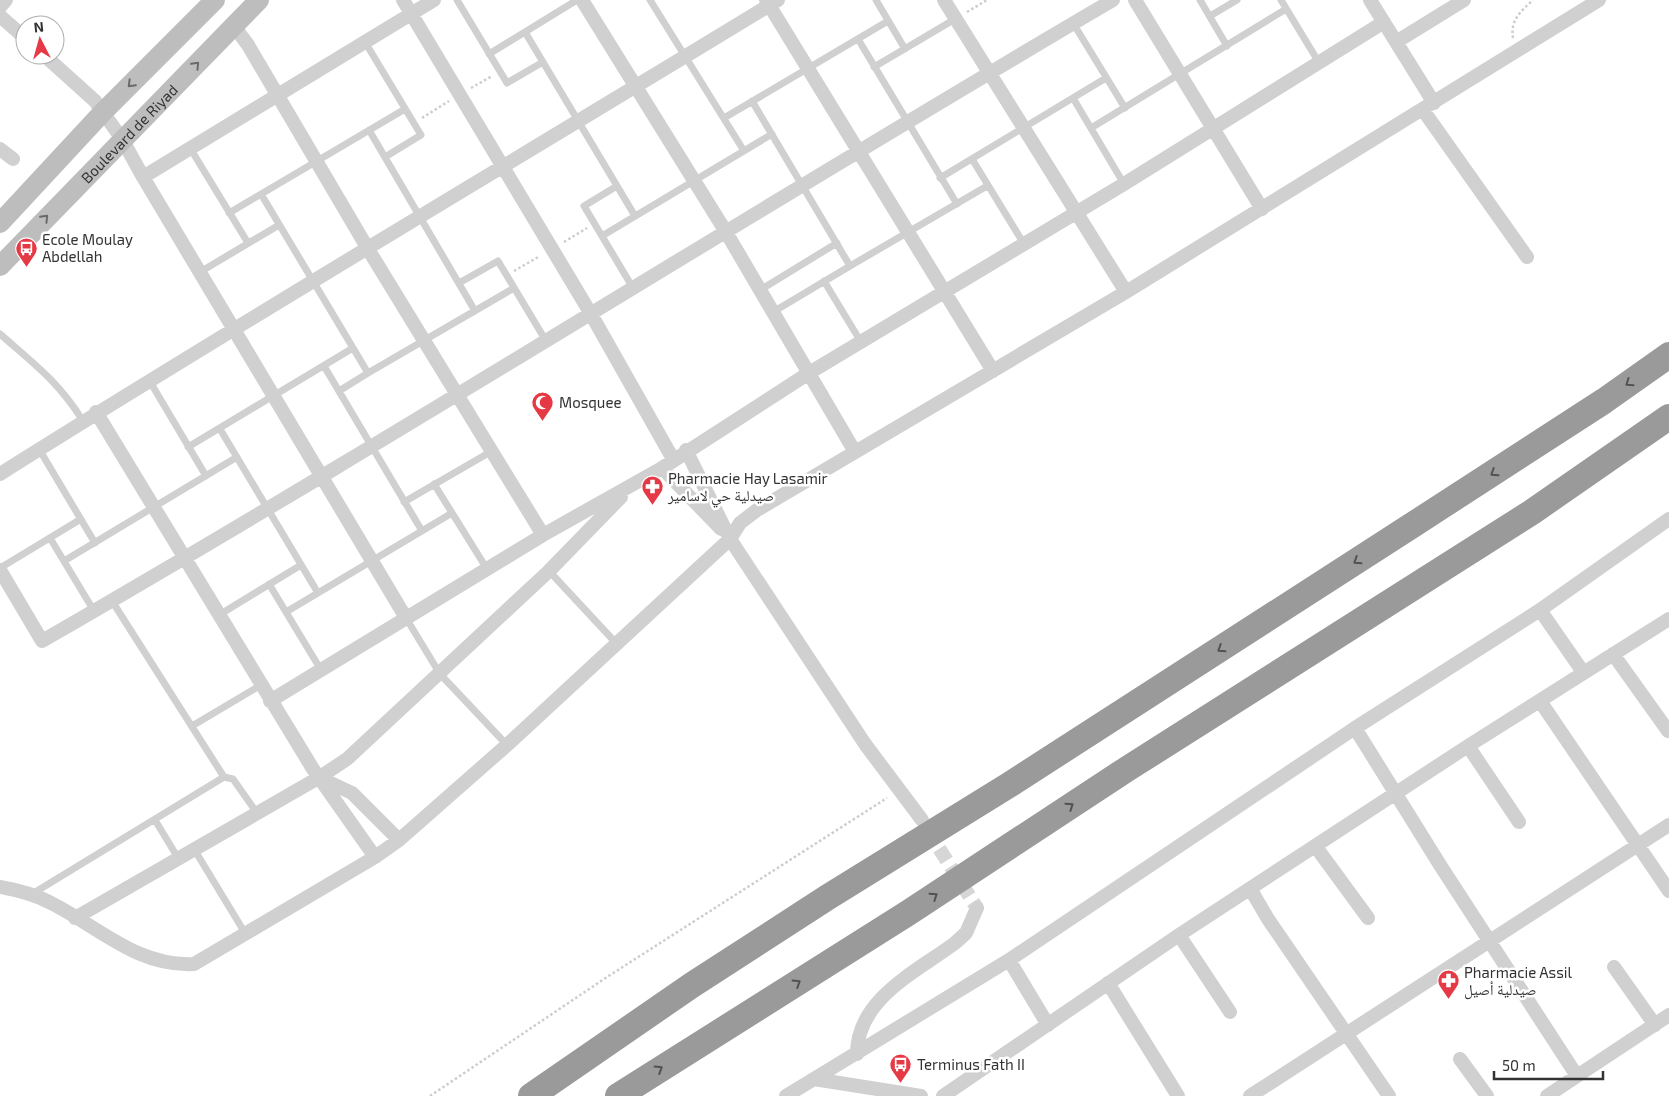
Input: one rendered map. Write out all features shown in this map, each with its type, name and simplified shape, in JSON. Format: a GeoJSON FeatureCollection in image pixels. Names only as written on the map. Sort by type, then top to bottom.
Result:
{"type":"FeatureCollection","features":[{"type":"Feature","properties":{"kind":"highway"},"geometry":{"type":"LineString","coordinates":[[531,1096],[732,959],[1009,785],[1403,532],[1604,401],[1669,355]]}},
{"type":"Feature","properties":{"kind":"highway"},"geometry":{"type":"LineString","coordinates":[[618,1096],[908,914],[1127,768],[1532,512],[1669,416]]}},
{"type":"Feature","properties":{"kind":"main road","name":"Boulevard de Riyad"},"geometry":{"type":"LineString","coordinates":[[0,223],[103,112],[215,0]]}},
{"type":"Feature","properties":{"kind":"main road","name":"Boulevard de Riyad"},"geometry":{"type":"LineString","coordinates":[[0,266],[258,0]]}},
{"type":"Feature","properties":{"kind":"street"},"geometry":{"type":"LineString","coordinates":[[0,7],[6,0]]}},
{"type":"Feature","properties":{"kind":"street"},"geometry":{"type":"LineString","coordinates":[[403,0],[591,314],[668,463],[730,539],[865,744],[922,820]]}},
{"type":"Feature","properties":{"kind":"street"},"geometry":{"type":"LineString","coordinates":[[143,178],[276,94],[434,0]]}},
{"type":"Feature","properties":{"kind":"street"},"geometry":{"type":"LineString","coordinates":[[582,0],[726,232],[855,452]]}},
{"type":"Feature","properties":{"kind":"street"},"geometry":{"type":"LineString","coordinates":[[944,0],[1078,212],[1126,292]]}},
{"type":"Feature","properties":{"kind":"street"},"geometry":{"type":"LineString","coordinates":[[0,569],[42,641],[268,509],[906,122],[1113,0]]}},
{"type":"Feature","properties":{"kind":"street"},"geometry":{"type":"LineString","coordinates":[[1135,0],[1262,208]]}},
{"type":"Feature","properties":{"kind":"street"},"geometry":{"type":"LineString","coordinates":[[1370,0],[1396,42],[1429,107],[1528,257]]}},
{"type":"Feature","properties":{"kind":"street"},"geometry":{"type":"LineString","coordinates":[[0,887],[51,903],[127,949],[148,958],[177,965],[194,964],[375,858],[399,840],[507,745],[730,539],[740,523],[757,510],[1126,292],[1429,107],[1599,0]]}},
{"type":"Feature","properties":{"kind":"street"},"geometry":{"type":"LineString","coordinates":[[0,474],[148,380],[421,218],[686,57],[771,2],[808,69],[993,371]]}},
{"type":"Feature","properties":{"kind":"street"},"geometry":{"type":"LineString","coordinates":[[1396,42],[1455,2]]}},
{"type":"Feature","properties":{"kind":"street"},"geometry":{"type":"LineString","coordinates":[[0,16],[15,29]]}},
{"type":"Feature","properties":{"kind":"street"},"geometry":{"type":"LineString","coordinates":[[270,701],[543,535],[631,486],[808,373],[1124,184],[1318,61],[1384,22]]}},
{"type":"Feature","properties":{"kind":"street"},"geometry":{"type":"LineString","coordinates":[[234,26],[248,45],[368,249],[543,535]]}},
{"type":"Feature","properties":{"kind":"street"},"geometry":{"type":"LineString","coordinates":[[55,65],[95,101],[122,139],[143,178],[406,618]]}},
{"type":"Feature","properties":{"kind":"street"},"geometry":{"type":"LineString","coordinates":[[0,149],[13,159]]}},
{"type":"Feature","properties":{"kind":"street"},"geometry":{"type":"LineString","coordinates":[[96,412],[270,701],[375,858]]}},
{"type":"Feature","properties":{"kind":"street"},"geometry":{"type":"LineString","coordinates":[[686,450],[730,539]]}},
{"type":"Feature","properties":{"kind":"street"},"geometry":{"type":"LineString","coordinates":[[75,918],[320,777],[347,759],[549,571],[631,486]]}},
{"type":"Feature","properties":{"kind":"street"},"geometry":{"type":"LineString","coordinates":[[786,1096],[1009,960],[1355,728],[1540,610],[1669,519]]}},
{"type":"Feature","properties":{"kind":"street"},"geometry":{"type":"LineString","coordinates":[[1540,610],[1583,672]]}},
{"type":"Feature","properties":{"kind":"street"},"geometry":{"type":"LineString","coordinates":[[943,1096],[1179,935],[1251,890],[1396,792],[1669,619]]}},
{"type":"Feature","properties":{"kind":"street"},"geometry":{"type":"LineString","coordinates":[[1613,654],[1668,731]]}},
{"type":"Feature","properties":{"kind":"street"},"geometry":{"type":"LineString","coordinates":[[1540,700],[1669,891]]}},
{"type":"Feature","properties":{"kind":"street"},"geometry":{"type":"LineString","coordinates":[[1355,728],[1577,1076]]}},
{"type":"Feature","properties":{"kind":"street"},"geometry":{"type":"LineString","coordinates":[[1468,746],[1520,822]]}},
{"type":"Feature","properties":{"kind":"street"},"geometry":{"type":"LineString","coordinates":[[320,777],[352,793],[399,840]]}},
{"type":"Feature","properties":{"kind":"street"},"geometry":{"type":"LineString","coordinates":[[1250,1096],[1347,1036],[1669,825]]}},
{"type":"Feature","properties":{"kind":"street"},"geometry":{"type":"LineString","coordinates":[[1316,847],[1368,918]]}},
{"type":"Feature","properties":{"kind":"street"},"geometry":{"type":"LineString","coordinates":[[1251,890],[1268,919],[1389,1096]]}},
{"type":"Feature","properties":{"kind":"street"},"geometry":{"type":"LineString","coordinates":[[857,1054],[861,1027],[878,1000],[956,943],[966,933],[976,908]]}},
{"type":"Feature","properties":{"kind":"street"},"geometry":{"type":"LineString","coordinates":[[1179,935],[1230,1012]]}},
{"type":"Feature","properties":{"kind":"street"},"geometry":{"type":"LineString","coordinates":[[1009,960],[1048,1025]]}},
{"type":"Feature","properties":{"kind":"street"},"geometry":{"type":"LineString","coordinates":[[1614,967],[1655,1025]]}},
{"type":"Feature","properties":{"kind":"street"},"geometry":{"type":"LineString","coordinates":[[1108,983],[1178,1096]]}},
{"type":"Feature","properties":{"kind":"street"},"geometry":{"type":"LineString","coordinates":[[1547,1096],[1669,1015]]}},
{"type":"Feature","properties":{"kind":"street"},"geometry":{"type":"LineString","coordinates":[[1460,1059],[1486,1096]]}},
{"type":"Feature","properties":{"kind":"street"},"geometry":{"type":"LineString","coordinates":[[814,1080],[921,1096]]}},
{"type":"Feature","properties":{"kind":"lane"},"geometry":{"type":"LineString","coordinates":[[457,0],[507,84],[543,62]]}},
{"type":"Feature","properties":{"kind":"lane"},"geometry":{"type":"LineString","coordinates":[[489,54],[577,0]]}},
{"type":"Feature","properties":{"kind":"lane"},"geometry":{"type":"LineString","coordinates":[[650,0],[744,151]]}},
{"type":"Feature","properties":{"kind":"lane"},"geometry":{"type":"LineString","coordinates":[[876,0],[905,49]]}},
{"type":"Feature","properties":{"kind":"lane"},"geometry":{"type":"LineString","coordinates":[[1200,0],[1228,46]]}},
{"type":"Feature","properties":{"kind":"lane"},"geometry":{"type":"LineString","coordinates":[[1210,16],[1237,0]]}},
{"type":"Feature","properties":{"kind":"lane"},"geometry":{"type":"LineString","coordinates":[[1280,0],[1318,61]]}},
{"type":"Feature","properties":{"kind":"lane"},"geometry":{"type":"LineString","coordinates":[[1091,128],[1286,10]]}},
{"type":"Feature","properties":{"kind":"lane"},"geometry":{"type":"LineString","coordinates":[[874,67],[955,19]]}},
{"type":"Feature","properties":{"kind":"lane"},"geometry":{"type":"LineString","coordinates":[[724,118],[888,21]]}},
{"type":"Feature","properties":{"kind":"lane"},"geometry":{"type":"LineString","coordinates":[[1073,23],[1125,108]]}},
{"type":"Feature","properties":{"kind":"lane"},"geometry":{"type":"LineString","coordinates":[[525,32],[635,216]]}},
{"type":"Feature","properties":{"kind":"lane"},"geometry":{"type":"LineString","coordinates":[[858,39],[906,122],[957,204]]}},
{"type":"Feature","properties":{"kind":"lane"},"geometry":{"type":"LineString","coordinates":[[365,41],[422,135],[385,157]]}},
{"type":"Feature","properties":{"kind":"lane"},"geometry":{"type":"LineString","coordinates":[[940,178],[1106,78]]}},
{"type":"Feature","properties":{"kind":"lane"},"geometry":{"type":"LineString","coordinates":[[1073,98],[1124,184]]}},
{"type":"Feature","properties":{"kind":"lane"},"geometry":{"type":"LineString","coordinates":[[752,102],[850,266]]}},
{"type":"Feature","properties":{"kind":"lane"},"geometry":{"type":"LineString","coordinates":[[229,214],[405,109]]}},
{"type":"Feature","properties":{"kind":"lane"},"geometry":{"type":"LineString","coordinates":[[369,130],[475,311]]}},
{"type":"Feature","properties":{"kind":"lane"},"geometry":{"type":"LineString","coordinates":[[602,236],[772,134]]}},
{"type":"Feature","properties":{"kind":"lane"},"geometry":{"type":"LineString","coordinates":[[190,148],[248,243]]}},
{"type":"Feature","properties":{"kind":"lane"},"geometry":{"type":"LineString","coordinates":[[972,159],[1024,244]]}},
{"type":"Feature","properties":{"kind":"lane"},"geometry":{"type":"LineString","coordinates":[[617,186],[584,206],[633,288]]}},
{"type":"Feature","properties":{"kind":"lane"},"geometry":{"type":"LineString","coordinates":[[772,312],[987,186]]}},
{"type":"Feature","properties":{"kind":"lane"},"geometry":{"type":"LineString","coordinates":[[261,194],[368,374]]}},
{"type":"Feature","properties":{"kind":"lane"},"geometry":{"type":"LineString","coordinates":[[200,272],[279,225]]}},
{"type":"Feature","properties":{"kind":"lane"},"geometry":{"type":"LineString","coordinates":[[760,290],[837,243]]}},
{"type":"Feature","properties":{"kind":"lane"},"geometry":{"type":"LineString","coordinates":[[459,283],[498,261],[546,341]]}},
{"type":"Feature","properties":{"kind":"lane"},"geometry":{"type":"LineString","coordinates":[[824,281],[861,342]]}},
{"type":"Feature","properties":{"kind":"lane"},"geometry":{"type":"LineString","coordinates":[[339,391],[514,288]]}},
{"type":"Feature","properties":{"kind":"lane"},"geometry":{"type":"LineString","coordinates":[[0,334],[50,376],[68,396],[83,421]]}},
{"type":"Feature","properties":{"kind":"lane"},"geometry":{"type":"LineString","coordinates":[[188,447],[353,348]]}},
{"type":"Feature","properties":{"kind":"lane"},"geometry":{"type":"LineString","coordinates":[[324,366],[422,531]]}},
{"type":"Feature","properties":{"kind":"lane"},"geometry":{"type":"LineString","coordinates":[[148,380],[206,476]]}},
{"type":"Feature","properties":{"kind":"lane"},"geometry":{"type":"LineString","coordinates":[[220,428],[318,593]]}},
{"type":"Feature","properties":{"kind":"lane"},"geometry":{"type":"LineString","coordinates":[[39,449],[96,542]]}},
{"type":"Feature","properties":{"kind":"lane"},"geometry":{"type":"LineString","coordinates":[[404,502],[492,451]]}},
{"type":"Feature","properties":{"kind":"lane"},"geometry":{"type":"LineString","coordinates":[[64,561],[237,457]]}},
{"type":"Feature","properties":{"kind":"lane"},"geometry":{"type":"LineString","coordinates":[[434,484],[487,569]]}},
{"type":"Feature","properties":{"kind":"lane"},"geometry":{"type":"LineString","coordinates":[[286,612],[452,513]]}},
{"type":"Feature","properties":{"kind":"lane"},"geometry":{"type":"LineString","coordinates":[[0,569],[81,519]]}},
{"type":"Feature","properties":{"kind":"lane"},"geometry":{"type":"LineString","coordinates":[[50,538],[94,611]]}},
{"type":"Feature","properties":{"kind":"lane"},"geometry":{"type":"LineString","coordinates":[[219,615],[301,565]]}},
{"type":"Feature","properties":{"kind":"lane"},"geometry":{"type":"LineString","coordinates":[[549,571],[616,644]]}},
{"type":"Feature","properties":{"kind":"lane"},"geometry":{"type":"LineString","coordinates":[[269,584],[321,670]]}},
{"type":"Feature","properties":{"kind":"lane"},"geometry":{"type":"LineString","coordinates":[[112,601],[224,777]]}},
{"type":"Feature","properties":{"kind":"lane"},"geometry":{"type":"LineString","coordinates":[[406,618],[440,674],[507,745]]}},
{"type":"Feature","properties":{"kind":"lane"},"geometry":{"type":"LineString","coordinates":[[192,726],[261,685]]}},
{"type":"Feature","properties":{"kind":"lane"},"geometry":{"type":"LineString","coordinates":[[30,895],[224,777],[233,779],[257,813]]}},
{"type":"Feature","properties":{"kind":"lane"},"geometry":{"type":"LineString","coordinates":[[155,820],[178,858]]}},
{"type":"Feature","properties":{"kind":"lane"},"geometry":{"type":"LineString","coordinates":[[194,849],[245,933]]}},
{"type":"Feature","properties":{"kind":"path"},"geometry":{"type":"LineString","coordinates":[[955,19],[987,0]]}},
{"type":"Feature","properties":{"kind":"path"},"geometry":{"type":"LineString","coordinates":[[1518,50],[1511,30],[1514,21],[1533,0]]}},
{"type":"Feature","properties":{"kind":"path"},"geometry":{"type":"LineString","coordinates":[[430,1096],[607,977],[899,791]]}},
{"type":"Feature","properties":{"kind":"tunnel"},"geometry":{"type":"LineString","coordinates":[[928,831],[977,908]]}},
{"type":"Feature","properties":{"kind":"place","name":"Ecole Moulay Abdellah"},"geometry":{"type":"Point","coordinates":[26,267]}},
{"type":"Feature","properties":{"kind":"place","name":"Mosquee"},"geometry":{"type":"Point","coordinates":[543,421]}},
{"type":"Feature","properties":{"kind":"place","name":"Pharmacie Hay Lasamir صيدلية حي لاسامير"},"geometry":{"type":"Point","coordinates":[652,506]}},
{"type":"Feature","properties":{"kind":"place","name":"Pharmacie Assil صيدلية أصيل"},"geometry":{"type":"Point","coordinates":[1448,1000]}},
{"type":"Feature","properties":{"kind":"place","name":"Terminus Fath II"},"geometry":{"type":"Point","coordinates":[901,1083]}}]}
